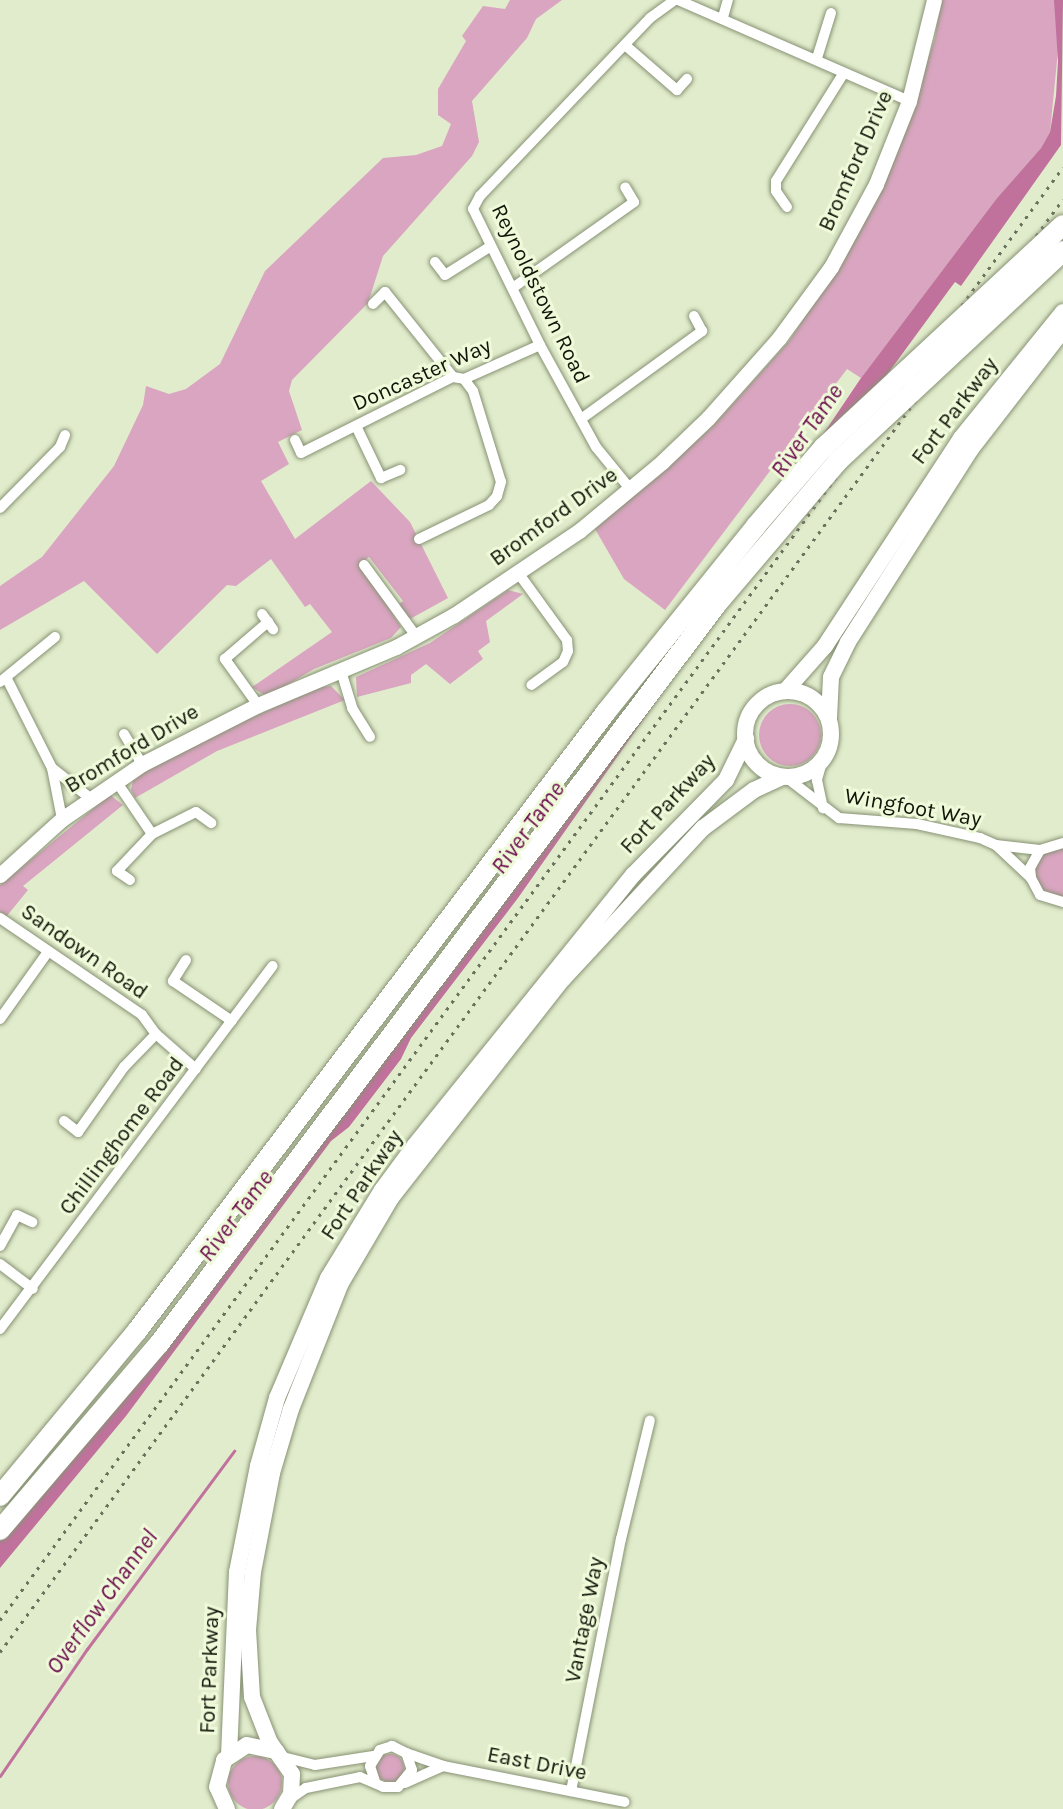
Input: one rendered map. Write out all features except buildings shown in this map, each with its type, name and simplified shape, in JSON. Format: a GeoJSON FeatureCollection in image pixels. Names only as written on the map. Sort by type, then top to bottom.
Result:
{"type":"FeatureCollection","features":[{"type":"Feature","properties":{"kind":"highway"},"geometry":{"type":"LineString","coordinates":[[0,1496],[137,1331],[606,712],[756,526],[824,447],[1063,225]]}},
{"type":"Feature","properties":{"kind":"highway"},"geometry":{"type":"LineString","coordinates":[[0,1530],[159,1344],[716,605],[838,461],[1063,251]]}},
{"type":"Feature","properties":{"kind":"main road","name":"Fort Parkway"},"geometry":{"type":"LineString","coordinates":[[227,1809],[218,1794],[216,1780],[229,1755],[237,1572],[258,1466],[277,1398],[328,1278],[382,1190],[422,1136],[633,874],[726,780],[746,739],[747,723],[756,705],[787,689],[825,646],[961,438],[1062,319]]}},
{"type":"Feature","properties":{"kind":"main road","name":"Fort Parkway"},"geometry":{"type":"LineString","coordinates":[[285,1804],[292,1774],[279,1754],[252,1697],[248,1630],[254,1572],[272,1473],[291,1409],[322,1327],[362,1242],[412,1170],[563,979],[645,886],[730,806],[785,777],[802,776],[822,762],[830,742],[831,677],[848,642],[971,449],[1062,319]]}},
{"type":"Feature","properties":{"kind":"main road"},"geometry":{"type":"LineString","coordinates":[[787,689],[815,699],[829,718]]}},
{"type":"Feature","properties":{"kind":"main road","name":"Fort Parkway"},"geometry":{"type":"LineString","coordinates":[[746,739],[756,763],[785,777]]}},
{"type":"Feature","properties":{"kind":"main road","name":"Fort Parkway"},"geometry":{"type":"LineString","coordinates":[[229,1755],[247,1745],[279,1754]]}},
{"type":"Feature","properties":{"kind":"street","name":"Reynoldstown Road"},"geometry":{"type":"LineString","coordinates":[[631,490],[596,447],[540,345],[514,287],[476,219],[475,203],[664,5],[676,0],[723,17],[817,58],[843,74],[909,100]]}},
{"type":"Feature","properties":{"kind":"street"},"geometry":{"type":"LineString","coordinates":[[723,17],[728,0]]}},
{"type":"Feature","properties":{"kind":"street","name":"Bromford Drive"},"geometry":{"type":"LineString","coordinates":[[0,875],[62,819],[142,764],[258,705],[341,672],[416,636],[519,574],[631,490],[708,418],[779,338],[825,275],[876,184],[909,100],[933,0]]}},
{"type":"Feature","properties":{"kind":"street"},"geometry":{"type":"LineString","coordinates":[[817,58],[831,13]]}},
{"type":"Feature","properties":{"kind":"street"},"geometry":{"type":"LineString","coordinates":[[625,45],[677,90],[687,79]]}},
{"type":"Feature","properties":{"kind":"street"},"geometry":{"type":"LineString","coordinates":[[787,207],[776,190],[776,181],[843,74]]}},
{"type":"Feature","properties":{"kind":"street"},"geometry":{"type":"LineString","coordinates":[[514,287],[634,202],[625,187]]}},
{"type":"Feature","properties":{"kind":"street"},"geometry":{"type":"LineString","coordinates":[[435,262],[445,276],[491,246]]}},
{"type":"Feature","properties":{"kind":"street"},"geometry":{"type":"LineString","coordinates":[[373,304],[386,292],[458,378],[473,391],[501,482],[497,496],[489,505],[419,539]]}},
{"type":"Feature","properties":{"kind":"street"},"geometry":{"type":"LineString","coordinates":[[581,419],[702,331],[694,316]]}},
{"type":"Feature","properties":{"kind":"street","name":"Doncaster Way"},"geometry":{"type":"LineString","coordinates":[[295,440],[301,453],[458,378],[540,345]]}},
{"type":"Feature","properties":{"kind":"street"},"geometry":{"type":"LineString","coordinates":[[356,426],[381,478],[400,470]]}},
{"type":"Feature","properties":{"kind":"street"},"geometry":{"type":"LineString","coordinates":[[0,508],[60,447],[65,435]]}},
{"type":"Feature","properties":{"kind":"street"},"geometry":{"type":"LineString","coordinates":[[364,565],[416,636]]}},
{"type":"Feature","properties":{"kind":"street"},"geometry":{"type":"LineString","coordinates":[[519,574],[567,640],[568,651],[563,662],[531,685]]}},
{"type":"Feature","properties":{"kind":"street"},"geometry":{"type":"LineString","coordinates":[[258,705],[225,659],[268,622]]}},
{"type":"Feature","properties":{"kind":"street"},"geometry":{"type":"LineString","coordinates":[[55,637],[4,681],[52,768],[62,819]]}},
{"type":"Feature","properties":{"kind":"street"},"geometry":{"type":"LineString","coordinates":[[341,672],[352,708],[370,737]]}},
{"type":"Feature","properties":{"kind":"street"},"geometry":{"type":"LineString","coordinates":[[124,734],[142,764]]}},
{"type":"Feature","properties":{"kind":"street","name":"Wingfoot Way"},"geometry":{"type":"LineString","coordinates":[[822,762],[817,780],[823,809]]}},
{"type":"Feature","properties":{"kind":"street"},"geometry":{"type":"LineString","coordinates":[[52,768],[90,798]]}},
{"type":"Feature","properties":{"kind":"street","name":"Wingfoot Way"},"geometry":{"type":"LineString","coordinates":[[785,777],[823,809],[857,822],[917,824],[965,833],[996,845],[1040,850]]}},
{"type":"Feature","properties":{"kind":"street"},"geometry":{"type":"LineString","coordinates":[[116,781],[152,834]]}},
{"type":"Feature","properties":{"kind":"street"},"geometry":{"type":"LineString","coordinates":[[130,880],[117,871],[152,834],[196,812],[211,823]]}},
{"type":"Feature","properties":{"kind":"street"},"geometry":{"type":"LineString","coordinates":[[1031,878],[1030,868],[1040,850],[1063,843]]}},
{"type":"Feature","properties":{"kind":"street","name":"Wingfoot Way"},"geometry":{"type":"LineString","coordinates":[[996,845],[1031,878],[1040,895],[1063,902]]}},
{"type":"Feature","properties":{"kind":"street","name":"Sandown Road"},"geometry":{"type":"LineString","coordinates":[[0,918],[47,953],[142,1015],[156,1035],[196,1070]]}},
{"type":"Feature","properties":{"kind":"street"},"geometry":{"type":"LineString","coordinates":[[0,1019],[47,953]]}},
{"type":"Feature","properties":{"kind":"street"},"geometry":{"type":"LineString","coordinates":[[186,960],[173,981],[232,1021]]}},
{"type":"Feature","properties":{"kind":"street","name":"Chillinghome Road"},"geometry":{"type":"LineString","coordinates":[[0,1329],[33,1289],[273,966]]}},
{"type":"Feature","properties":{"kind":"street"},"geometry":{"type":"LineString","coordinates":[[64,1121],[78,1132],[124,1067],[156,1035]]}},
{"type":"Feature","properties":{"kind":"street"},"geometry":{"type":"LineString","coordinates":[[0,1246],[17,1215],[32,1222]]}},
{"type":"Feature","properties":{"kind":"street"},"geometry":{"type":"LineString","coordinates":[[0,1264],[33,1289]]}},
{"type":"Feature","properties":{"kind":"street","name":"Vantage Way"},"geometry":{"type":"LineString","coordinates":[[572,1791],[639,1458],[650,1420]]}},
{"type":"Feature","properties":{"kind":"street"},"geometry":{"type":"LineString","coordinates":[[279,1754],[315,1765],[373,1756],[392,1746],[406,1753],[412,1770],[403,1785]]}},
{"type":"Feature","properties":{"kind":"street","name":"East Drive"},"geometry":{"type":"LineString","coordinates":[[406,1753],[443,1766],[624,1802]]}},
{"type":"Feature","properties":{"kind":"street"},"geometry":{"type":"LineString","coordinates":[[373,1756],[370,1766],[375,1781]]}},
{"type":"Feature","properties":{"kind":"street"},"geometry":{"type":"LineString","coordinates":[[285,1804],[306,1788],[343,1779],[360,1777],[388,1788],[403,1785],[443,1766]]}},
{"type":"Feature","properties":{"kind":"shaded area"},"geometry":{"type":"Polygon","coordinates":[[[510,0],[562,0],[536,19],[527,38],[472,101],[479,142],[472,156],[383,256],[368,303],[292,380],[289,391],[302,430],[278,442],[289,464],[261,481],[295,539],[371,481],[410,522],[448,598],[410,619],[399,604],[403,601],[369,557],[361,564],[401,627],[391,638],[314,669],[267,697],[252,687],[332,632],[310,604],[305,607],[271,559],[236,586],[227,585],[157,654],[84,581],[0,630],[0,586],[42,557],[114,466],[143,405],[146,386],[169,394],[186,389],[220,364],[265,271],[383,158],[416,155],[442,146],[451,124],[438,115],[438,89],[466,41],[462,36],[483,6],[505,9],[510,0]]]}},
{"type":"Feature","properties":{"kind":"shaded area"},"geometry":{"type":"Polygon","coordinates":[[[940,0],[1063,0],[1050,132],[1041,148],[997,198],[861,378],[847,369],[665,610],[624,579],[595,529],[711,428],[789,341],[825,287],[912,107],[935,38],[940,0]]]}},
{"type":"Feature","properties":{"kind":"shaded area"},"geometry":{"type":"Polygon","coordinates":[[[1054,0],[1063,0],[1061,145],[961,286],[955,282],[848,428],[518,898],[411,1038],[401,1059],[349,1127],[331,1141],[126,1416],[0,1568],[0,1528],[108,1400],[712,599],[861,378],[997,198],[1041,148],[1050,132],[1056,96],[1058,61],[1054,0]]]}},
{"type":"Feature","properties":{"kind":"shaded area"},"geometry":{"type":"Polygon","coordinates":[[[508,590],[523,594],[486,621],[490,642],[478,651],[483,659],[450,684],[426,664],[411,675],[411,683],[357,697],[356,677],[430,643],[508,590]]]}},
{"type":"Feature","properties":{"kind":"shaded area"},"geometry":{"type":"Polygon","coordinates":[[[331,686],[345,700],[217,751],[135,798],[131,790],[133,780],[147,769],[208,737],[320,687],[331,686]]]}},
{"type":"Feature","properties":{"kind":"shaded area"},"geometry":{"type":"Polygon","coordinates":[[[784,704],[796,704],[812,713],[819,723],[821,735],[819,747],[812,757],[796,766],[784,766],[773,761],[764,752],[759,741],[759,729],[764,718],[773,709],[784,704]]]}},
{"type":"Feature","properties":{"kind":"shaded area"},"geometry":{"type":"Polygon","coordinates":[[[110,795],[123,805],[23,886],[28,890],[6,917],[0,912],[0,885],[110,795]]]}},
{"type":"Feature","properties":{"kind":"shaded area"},"geometry":{"type":"Polygon","coordinates":[[[1057,847],[1063,847],[1063,898],[1047,895],[1036,881],[1035,868],[1040,856],[1057,847]]]}},
{"type":"Feature","properties":{"kind":"shaded area"},"geometry":{"type":"Polygon","coordinates":[[[390,1754],[400,1758],[404,1768],[400,1778],[390,1782],[380,1778],[376,1768],[380,1758],[390,1754]]]}},
{"type":"Feature","properties":{"kind":"shaded area"},"geometry":{"type":"Polygon","coordinates":[[[255,1756],[265,1758],[274,1764],[280,1773],[282,1783],[280,1793],[274,1802],[265,1808],[255,1810],[245,1808],[236,1802],[230,1793],[228,1783],[230,1773],[236,1764],[245,1758],[255,1756]]]}},
{"type":"Feature","properties":{"kind":"waterway","name":"Overflow Channel"},"geometry":{"type":"LineString","coordinates":[[0,1776],[87,1649],[234,1451]]}},
{"type":"Feature","properties":{"kind":"railway"},"geometry":{"type":"LineString","coordinates":[[0,1620],[1063,167]]}},
{"type":"Feature","properties":{"kind":"railway"},"geometry":{"type":"LineString","coordinates":[[0,1652],[1063,199]]}},
{"type":"Feature","properties":{"kind":"water label","name":"River Tame"},"geometry":{"type":"Point","coordinates":[807,431]}},
{"type":"Feature","properties":{"kind":"water label","name":"River Tame"},"geometry":{"type":"Point","coordinates":[528,828]}},
{"type":"Feature","properties":{"kind":"water label","name":"River Tame"},"geometry":{"type":"Point","coordinates":[236,1216]}}]}
